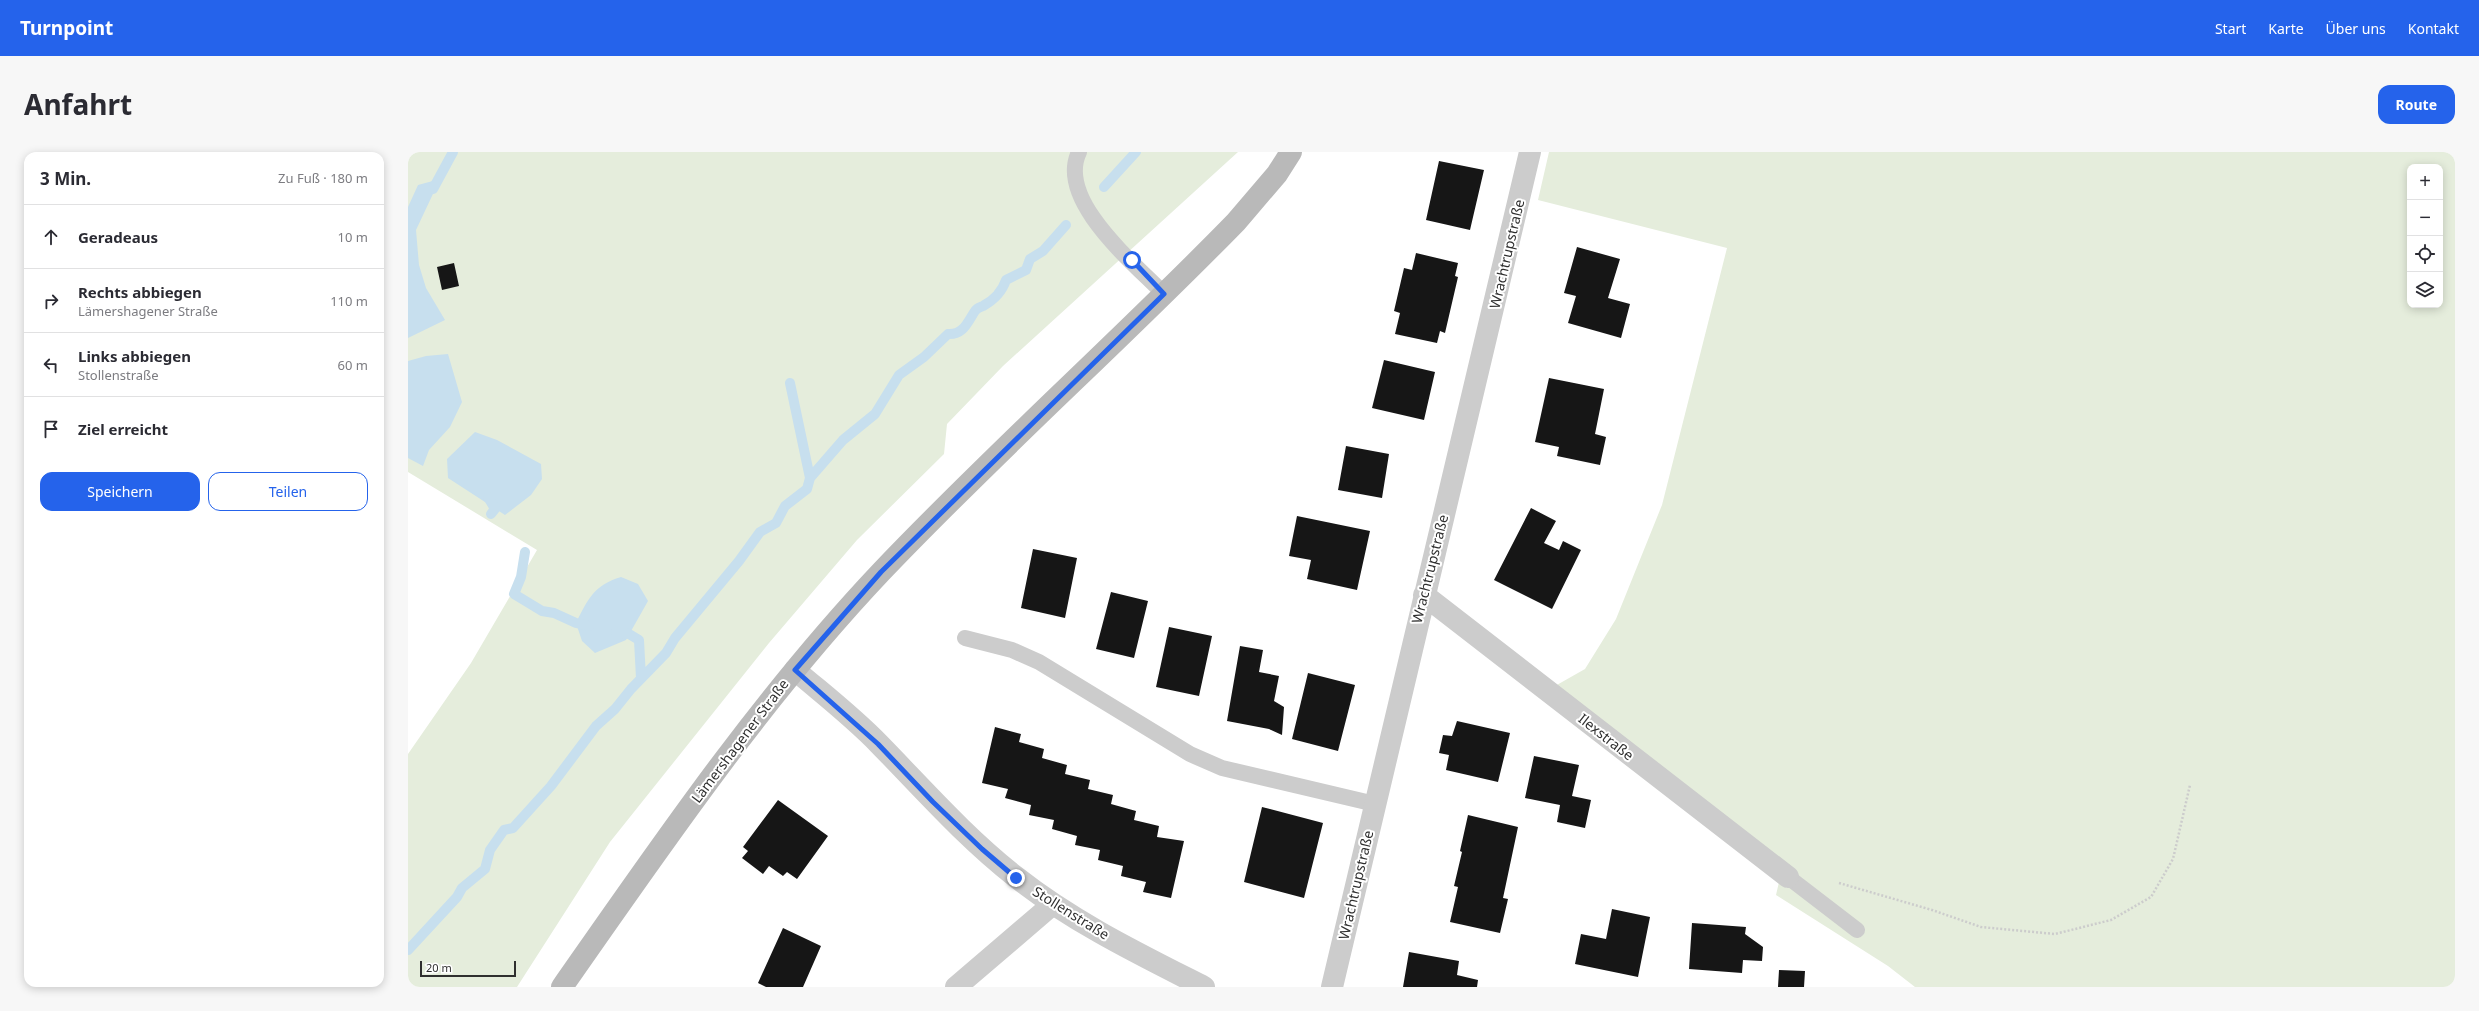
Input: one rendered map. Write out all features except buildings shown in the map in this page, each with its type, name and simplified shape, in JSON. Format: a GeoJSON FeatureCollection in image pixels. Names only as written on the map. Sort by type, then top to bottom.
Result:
{"type":"FeatureCollection","features":[{"type":"Feature","properties":{"kind":"main road","name":"Lämershagener Straße"},"geometry":{"type":"LineString","coordinates":[[562,987],[713,775],[795,670],[887,567],[1236,222],[1277,174],[1291,152]]}},
{"type":"Feature","properties":{"kind":"street","name":"Wrachtrupstraße"},"geometry":{"type":"LineString","coordinates":[[1332,987],[1530,152]]}},
{"type":"Feature","properties":{"kind":"street","name":"Ilexstraße"},"geometry":{"type":"LineString","coordinates":[[1424,595],[1788,877]]}},
{"type":"Feature","properties":{"kind":"street","name":"Stollenstraße"},"geometry":{"type":"LineString","coordinates":[[795,670],[878,744],[933,802],[982,849],[1053,904],[1089,927],[1204,987]]}},
{"type":"Feature","properties":{"kind":"street"},"geometry":{"type":"LineString","coordinates":[[956,987],[1053,904]]}},
{"type":"Feature","properties":{"kind":"lane"},"geometry":{"type":"LineString","coordinates":[[1079,152],[1075,178],[1083,202],[1098,226],[1164,294]]}},
{"type":"Feature","properties":{"kind":"lane"},"geometry":{"type":"LineString","coordinates":[[965,638],[1012,650],[1039,662],[1190,754],[1222,768],[1375,804]]}},
{"type":"Feature","properties":{"kind":"lane"},"geometry":{"type":"LineString","coordinates":[[1788,877],[1857,930]]}},
{"type":"Feature","properties":{"kind":"path"},"geometry":{"type":"LineString","coordinates":[[1836,882],[1932,910],[1980,927],[2055,934],[2111,920],[2151,897],[2173,859],[2190,785]]}},
{"type":"Feature","properties":{"kind":"green space"},"geometry":{"type":"Polygon","coordinates":[[[408,152],[1238,152],[1003,366],[947,424],[944,454],[857,540],[769,643],[610,842],[517,987],[408,987],[408,754],[471,663],[537,550],[408,472],[408,152]]]}},
{"type":"Feature","properties":{"kind":"green space"},"geometry":{"type":"Polygon","coordinates":[[[1549,152],[2455,152],[2455,987],[1915,987],[1888,966],[1776,895],[1779,882],[1787,888],[1798,876],[1555,686],[1585,669],[1616,619],[1662,505],[1727,248],[1538,200],[1549,152]]]}},
{"type":"Feature","properties":{"kind":"water"},"geometry":{"type":"Polygon","coordinates":[[[440,179],[416,230],[419,265],[426,288],[445,320],[408,338],[408,207],[418,185],[440,179]]]}},
{"type":"Feature","properties":{"kind":"water"},"geometry":{"type":"Polygon","coordinates":[[[448,354],[462,402],[450,427],[429,450],[423,466],[408,458],[408,361],[426,356],[448,354]]]}},
{"type":"Feature","properties":{"kind":"water"},"geometry":{"type":"Polygon","coordinates":[[[475,432],[497,440],[541,464],[542,479],[531,495],[505,515],[448,478],[447,459],[475,432]]]}},
{"type":"Feature","properties":{"kind":"water"},"geometry":{"type":"Polygon","coordinates":[[[621,577],[638,584],[648,601],[626,640],[595,653],[582,641],[576,623],[588,600],[593,594],[604,584],[621,577]]]}},
{"type":"Feature","properties":{"kind":"waterway"},"geometry":{"type":"LineString","coordinates":[[433,189],[453,152]]}},
{"type":"Feature","properties":{"kind":"waterway"},"geometry":{"type":"LineString","coordinates":[[1104,187],[1136,152]]}},
{"type":"Feature","properties":{"kind":"waterway"},"geometry":{"type":"LineString","coordinates":[[408,950],[457,897],[462,888],[485,869],[490,850],[504,830],[513,828],[551,786],[596,726],[615,709],[631,689],[666,653],[675,638],[739,561],[760,532],[776,523],[785,506],[807,489],[810,478],[843,440],[875,414],[899,375],[924,357],[948,334],[953,334],[962,330],[976,310],[994,298],[1000,292],[1006,280],[1026,270],[1030,259],[1043,251],[1066,225]]}},
{"type":"Feature","properties":{"kind":"waterway"},"geometry":{"type":"LineString","coordinates":[[790,383],[810,478]]}},
{"type":"Feature","properties":{"kind":"waterway"},"geometry":{"type":"LineString","coordinates":[[488,497],[495,509],[491,514]]}},
{"type":"Feature","properties":{"kind":"waterway"},"geometry":{"type":"LineString","coordinates":[[525,552],[521,577],[514,594],[542,611],[554,613],[576,623],[589,626]]}},
{"type":"Feature","properties":{"kind":"waterway"},"geometry":{"type":"LineString","coordinates":[[616,632],[629,634],[639,640],[641,678]]}},
{"type":"Feature","properties":{"kind":"route"},"geometry":{"type":"LineString","coordinates":[[1016,878],[982,849],[933,802],[878,744],[841,709],[795,670],[881,572],[983,470],[1164,294],[1132,260]]}}]}
